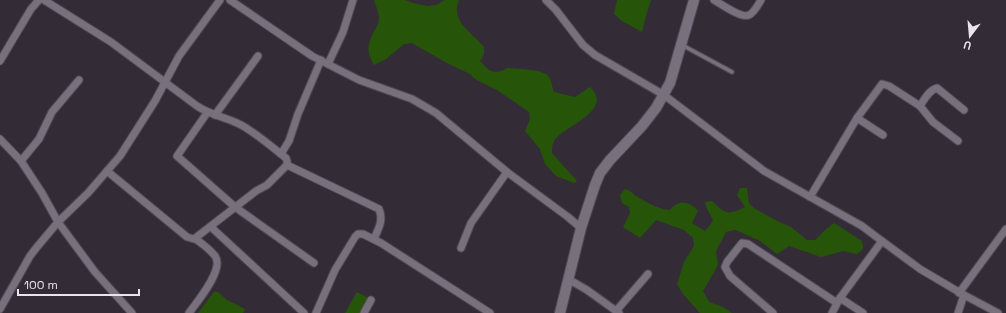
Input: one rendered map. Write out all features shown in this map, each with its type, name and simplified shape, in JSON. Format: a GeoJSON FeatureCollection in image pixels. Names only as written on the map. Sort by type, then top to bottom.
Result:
{"type":"FeatureCollection","features":[{"type":"Feature","properties":{"kind":"street"},"geometry":{"type":"LineString","coordinates":[[0,61],[31,9],[39,0]]}},
{"type":"Feature","properties":{"kind":"street"},"geometry":{"type":"LineString","coordinates":[[44,0],[111,42],[207,113],[229,119],[243,126],[281,154],[287,161],[287,165]]}},
{"type":"Feature","properties":{"kind":"street"},"geometry":{"type":"LineString","coordinates":[[0,308],[30,256],[58,222],[88,193],[120,156],[144,119],[179,56],[220,0]]}},
{"type":"Feature","properties":{"kind":"street"},"geometry":{"type":"LineString","coordinates":[[230,0],[268,27],[328,64],[359,80],[412,99],[424,105],[436,113],[507,172],[582,228]]}},
{"type":"Feature","properties":{"kind":"street"},"geometry":{"type":"LineString","coordinates":[[328,64],[343,32],[354,0]]}},
{"type":"Feature","properties":{"kind":"street"},"geometry":{"type":"LineString","coordinates":[[546,0],[556,10],[583,45],[595,55],[664,95],[753,163],[810,198],[862,226],[920,269],[998,313]]}},
{"type":"Feature","properties":{"kind":"street"},"geometry":{"type":"LineString","coordinates":[[560,313],[582,228],[600,173],[610,160],[642,126],[664,95],[670,83],[694,0]]}},
{"type":"Feature","properties":{"kind":"street"},"geometry":{"type":"LineString","coordinates":[[714,0],[739,14],[746,16],[751,15],[761,0]]}},
{"type":"Feature","properties":{"kind":"street"},"geometry":{"type":"LineString","coordinates":[[215,115],[258,56]]}},
{"type":"Feature","properties":{"kind":"street"},"geometry":{"type":"LineString","coordinates":[[281,154],[289,141],[298,114],[321,60]]}},
{"type":"Feature","properties":{"kind":"street"},"geometry":{"type":"LineString","coordinates":[[21,161],[39,139],[52,112],[80,80]]}},
{"type":"Feature","properties":{"kind":"street"},"geometry":{"type":"LineString","coordinates":[[810,198],[857,118],[882,84],[889,86],[920,106],[933,122],[958,141]]}},
{"type":"Feature","properties":{"kind":"street"},"geometry":{"type":"LineString","coordinates":[[920,106],[929,93],[933,89],[937,88],[964,110]]}},
{"type":"Feature","properties":{"kind":"street"},"geometry":{"type":"LineString","coordinates":[[207,113],[177,156],[234,207],[314,263]]}},
{"type":"Feature","properties":{"kind":"street"},"geometry":{"type":"LineString","coordinates":[[857,118],[883,135]]}},
{"type":"Feature","properties":{"kind":"street"},"geometry":{"type":"LineString","coordinates":[[0,139],[21,161],[42,193],[58,222],[95,272],[132,313]]}},
{"type":"Feature","properties":{"kind":"street"},"geometry":{"type":"LineString","coordinates":[[196,239],[234,207],[267,185],[287,165]]}},
{"type":"Feature","properties":{"kind":"street"},"geometry":{"type":"LineString","coordinates":[[287,165],[379,209],[382,216],[381,223],[374,240]]}},
{"type":"Feature","properties":{"kind":"street"},"geometry":{"type":"LineString","coordinates":[[107,171],[187,237],[196,239],[215,256],[218,262],[212,281],[189,313]]}},
{"type":"Feature","properties":{"kind":"street"},"geometry":{"type":"LineString","coordinates":[[461,248],[471,223],[507,172]]}},
{"type":"Feature","properties":{"kind":"street"},"geometry":{"type":"LineString","coordinates":[[211,227],[304,313]]}},
{"type":"Feature","properties":{"kind":"street"},"geometry":{"type":"LineString","coordinates":[[958,313],[962,294],[1006,229]]}},
{"type":"Feature","properties":{"kind":"street"},"geometry":{"type":"LineString","coordinates":[[316,313],[335,270],[354,237],[358,234],[363,234],[374,240],[490,313]]}},
{"type":"Feature","properties":{"kind":"street"},"geometry":{"type":"LineString","coordinates":[[832,313],[882,241]]}},
{"type":"Feature","properties":{"kind":"street"},"geometry":{"type":"LineString","coordinates":[[773,313],[730,276],[725,267],[727,262],[742,243],[748,244],[839,301],[863,313]]}},
{"type":"Feature","properties":{"kind":"street"},"geometry":{"type":"LineString","coordinates":[[568,279],[587,290],[618,312],[648,274]]}},
{"type":"Feature","properties":{"kind":"street"},"geometry":{"type":"LineString","coordinates":[[364,313],[371,300]]}},
{"type":"Feature","properties":{"kind":"lane"},"geometry":{"type":"LineString","coordinates":[[681,45],[732,72]]}},
{"type":"Feature","properties":{"kind":"green space"},"geometry":{"type":"Polygon","coordinates":[[[374,0],[405,0],[428,6],[436,5],[445,0],[459,0],[457,14],[468,32],[484,47],[484,54],[480,61],[489,70],[499,72],[507,68],[542,72],[551,80],[554,92],[575,97],[590,87],[596,95],[596,103],[593,110],[556,138],[552,148],[552,153],[577,181],[574,183],[556,176],[545,164],[540,149],[525,131],[530,119],[529,112],[497,90],[475,79],[470,74],[445,62],[412,43],[404,44],[386,59],[374,65],[368,48],[370,39],[379,20],[374,0]]]}},
{"type":"Feature","properties":{"kind":"green space"},"geometry":{"type":"Polygon","coordinates":[[[617,0],[651,0],[642,32],[622,21],[614,14],[617,0]]]}},
{"type":"Feature","properties":{"kind":"green space"},"geometry":{"type":"Polygon","coordinates":[[[740,188],[747,188],[749,203],[754,208],[791,227],[807,240],[815,240],[834,223],[862,241],[863,249],[857,254],[843,251],[821,257],[789,246],[777,254],[760,241],[738,231],[735,230],[726,232],[716,251],[718,265],[703,291],[709,302],[723,307],[732,313],[700,313],[683,294],[677,284],[684,262],[694,246],[693,238],[684,230],[656,220],[640,238],[623,227],[630,213],[629,207],[622,203],[620,195],[625,189],[649,203],[670,210],[677,204],[688,203],[698,211],[692,223],[705,231],[713,221],[705,202],[712,201],[727,212],[739,210],[745,207],[737,195],[740,188]]]}},
{"type":"Feature","properties":{"kind":"green space"},"geometry":{"type":"Polygon","coordinates":[[[214,292],[218,292],[227,300],[245,309],[243,313],[198,313],[214,292]]]}},
{"type":"Feature","properties":{"kind":"green space"},"geometry":{"type":"Polygon","coordinates":[[[357,292],[374,301],[367,313],[345,313],[357,292]]]}}]}
